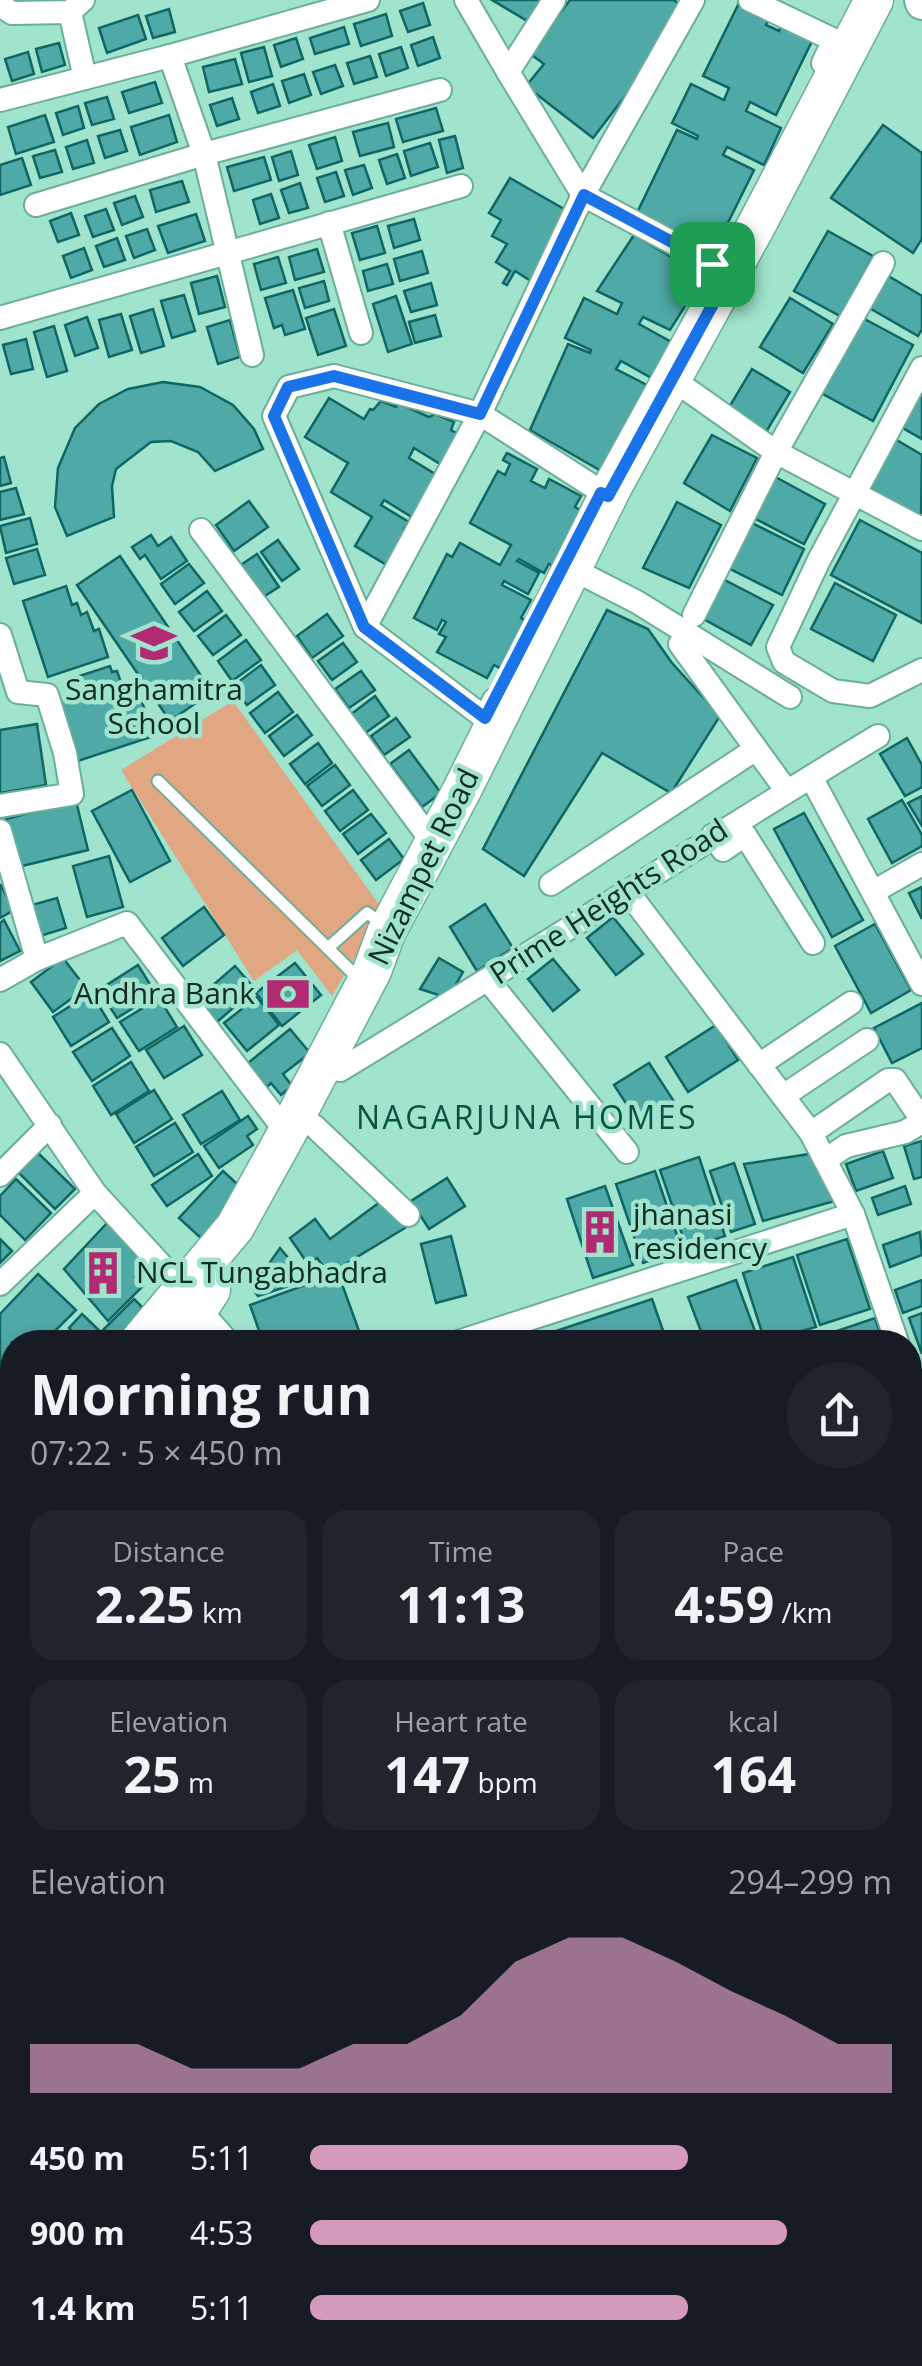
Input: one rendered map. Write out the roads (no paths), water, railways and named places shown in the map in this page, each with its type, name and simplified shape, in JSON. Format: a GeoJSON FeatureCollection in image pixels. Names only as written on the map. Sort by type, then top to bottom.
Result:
{"type":"FeatureCollection","features":[{"type":"Feature","properties":{"kind":"main road","name":"Nizampet Road"},"geometry":{"type":"LineString","coordinates":[[181,1330],[192,1300],[235,1227],[340,1070],[590,578],[726,271],[874,0]]}},
{"type":"Feature","properties":{"kind":"main road","name":"Nizampet Road"},"geometry":{"type":"LineString","coordinates":[[300,1129],[388,928],[434,844],[605,494],[777,227],[877,20],[892,0]]}},
{"type":"Feature","properties":{"kind":"main road","name":"Nizampet Road"},"geometry":{"type":"LineString","coordinates":[[154,1330],[192,1300]]}},
{"type":"Feature","properties":{"kind":"street"},"geometry":{"type":"LineString","coordinates":[[1,96],[170,56],[368,0]]}},
{"type":"Feature","properties":{"kind":"street"},"geometry":{"type":"LineString","coordinates":[[466,0],[584,195],[726,271]]}},
{"type":"Feature","properties":{"kind":"street"},"geometry":{"type":"LineString","coordinates":[[508,72],[554,0]]}},
{"type":"Feature","properties":{"kind":"street"},"geometry":{"type":"LineString","coordinates":[[364,627],[480,414],[584,195],[694,0]]}},
{"type":"Feature","properties":{"kind":"street"},"geometry":{"type":"LineString","coordinates":[[605,494],[480,414],[334,376],[288,387],[274,416],[364,627],[485,718],[726,271],[834,40],[750,0]]}},
{"type":"Feature","properties":{"kind":"street"},"geometry":{"type":"LineString","coordinates":[[0,6],[12,13],[76,6],[85,78]]}},
{"type":"Feature","properties":{"kind":"street"},"geometry":{"type":"LineString","coordinates":[[170,56],[204,154],[252,355]]}},
{"type":"Feature","properties":{"kind":"street"},"geometry":{"type":"LineString","coordinates":[[36,205],[204,154],[440,90]]}},
{"type":"Feature","properties":{"kind":"street"},"geometry":{"type":"LineString","coordinates":[[0,318],[460,186]]}},
{"type":"Feature","properties":{"kind":"street"},"geometry":{"type":"LineString","coordinates":[[329,224],[361,332]]}},
{"type":"Feature","properties":{"kind":"street"},"geometry":{"type":"LineString","coordinates":[[694,614],[776,452],[883,263]]}},
{"type":"Feature","properties":{"kind":"street"},"geometry":{"type":"LineString","coordinates":[[922,368],[778,647],[784,662],[833,692],[870,696],[922,670]]}},
{"type":"Feature","properties":{"kind":"street"},"geometry":{"type":"LineString","coordinates":[[678,384],[776,452],[922,529]]}},
{"type":"Feature","properties":{"kind":"street"},"geometry":{"type":"LineString","coordinates":[[200,530],[434,844]]}},
{"type":"Feature","properties":{"kind":"street"},"geometry":{"type":"LineString","coordinates":[[590,578],[637,602],[790,697]]}},
{"type":"Feature","properties":{"kind":"street"},"geometry":{"type":"LineString","coordinates":[[0,635],[18,692],[46,695],[65,753],[72,794],[0,806]]}},
{"type":"Feature","properties":{"kind":"street"},"geometry":{"type":"LineString","coordinates":[[680,644],[786,790]]}},
{"type":"Feature","properties":{"kind":"street","name":"Prime Heights Road"},"geometry":{"type":"LineString","coordinates":[[340,1070],[878,736]]}},
{"type":"Feature","properties":{"kind":"street"},"geometry":{"type":"LineString","coordinates":[[552,884],[756,749]]}},
{"type":"Feature","properties":{"kind":"street"},"geometry":{"type":"LineString","coordinates":[[811,776],[922,984]]}},
{"type":"Feature","properties":{"kind":"street"},"geometry":{"type":"LineString","coordinates":[[0,831],[37,959]]}},
{"type":"Feature","properties":{"kind":"street"},"geometry":{"type":"LineString","coordinates":[[713,835],[722,850],[745,835],[813,942]]}},
{"type":"Feature","properties":{"kind":"street"},"geometry":{"type":"LineString","coordinates":[[873,892],[922,864]]}},
{"type":"Feature","properties":{"kind":"street"},"geometry":{"type":"LineString","coordinates":[[628,892],[811,1133],[852,1214],[893,1330]]}},
{"type":"Feature","properties":{"kind":"street"},"geometry":{"type":"LineString","coordinates":[[0,980],[37,959],[127,923],[300,1129],[408,1216]]}},
{"type":"Feature","properties":{"kind":"street"},"geometry":{"type":"LineString","coordinates":[[488,980],[626,1152]]}},
{"type":"Feature","properties":{"kind":"street"},"geometry":{"type":"LineString","coordinates":[[759,1065],[851,1003]]}},
{"type":"Feature","properties":{"kind":"street"},"geometry":{"type":"LineString","coordinates":[[783,1096],[867,1040]]}},
{"type":"Feature","properties":{"kind":"street"},"geometry":{"type":"LineString","coordinates":[[2,1062],[95,1193],[218,1330]]}},
{"type":"Feature","properties":{"kind":"street"},"geometry":{"type":"LineString","coordinates":[[811,1133],[888,1080],[895,1080],[920,1117],[920,1123],[905,1132],[846,1146],[825,1160]]}},
{"type":"Feature","properties":{"kind":"street"},"geometry":{"type":"LineString","coordinates":[[0,1174],[50,1125]]}},
{"type":"Feature","properties":{"kind":"street"},"geometry":{"type":"LineString","coordinates":[[0,1284],[95,1193]]}},
{"type":"Feature","properties":{"kind":"street"},"geometry":{"type":"LineString","coordinates":[[511,1330],[852,1214]]}},
{"type":"Feature","properties":{"kind":"lane"},"geometry":{"type":"LineString","coordinates":[[158,780],[365,984]]}},
{"type":"Feature","properties":{"kind":"lane"},"geometry":{"type":"LineString","coordinates":[[328,948],[367,913],[388,928]]}},
{"type":"Feature","properties":{"kind":"place","name":"Sanghamitra School"},"geometry":{"type":"Point","coordinates":[154,643]}},
{"type":"Feature","properties":{"kind":"place","name":"Andhra Bank"},"geometry":{"type":"Point","coordinates":[288,994]}},
{"type":"Feature","properties":{"kind":"place","name":"jhanasi residency"},"geometry":{"type":"Point","coordinates":[600,1232]}},
{"type":"Feature","properties":{"kind":"place","name":"NCL Tungabhadra"},"geometry":{"type":"Point","coordinates":[103,1273]}},
{"type":"Feature","properties":{"kind":"district","name":"NAGARJUNA HOMES"},"geometry":{"type":"Point","coordinates":[527,1118]}}]}
